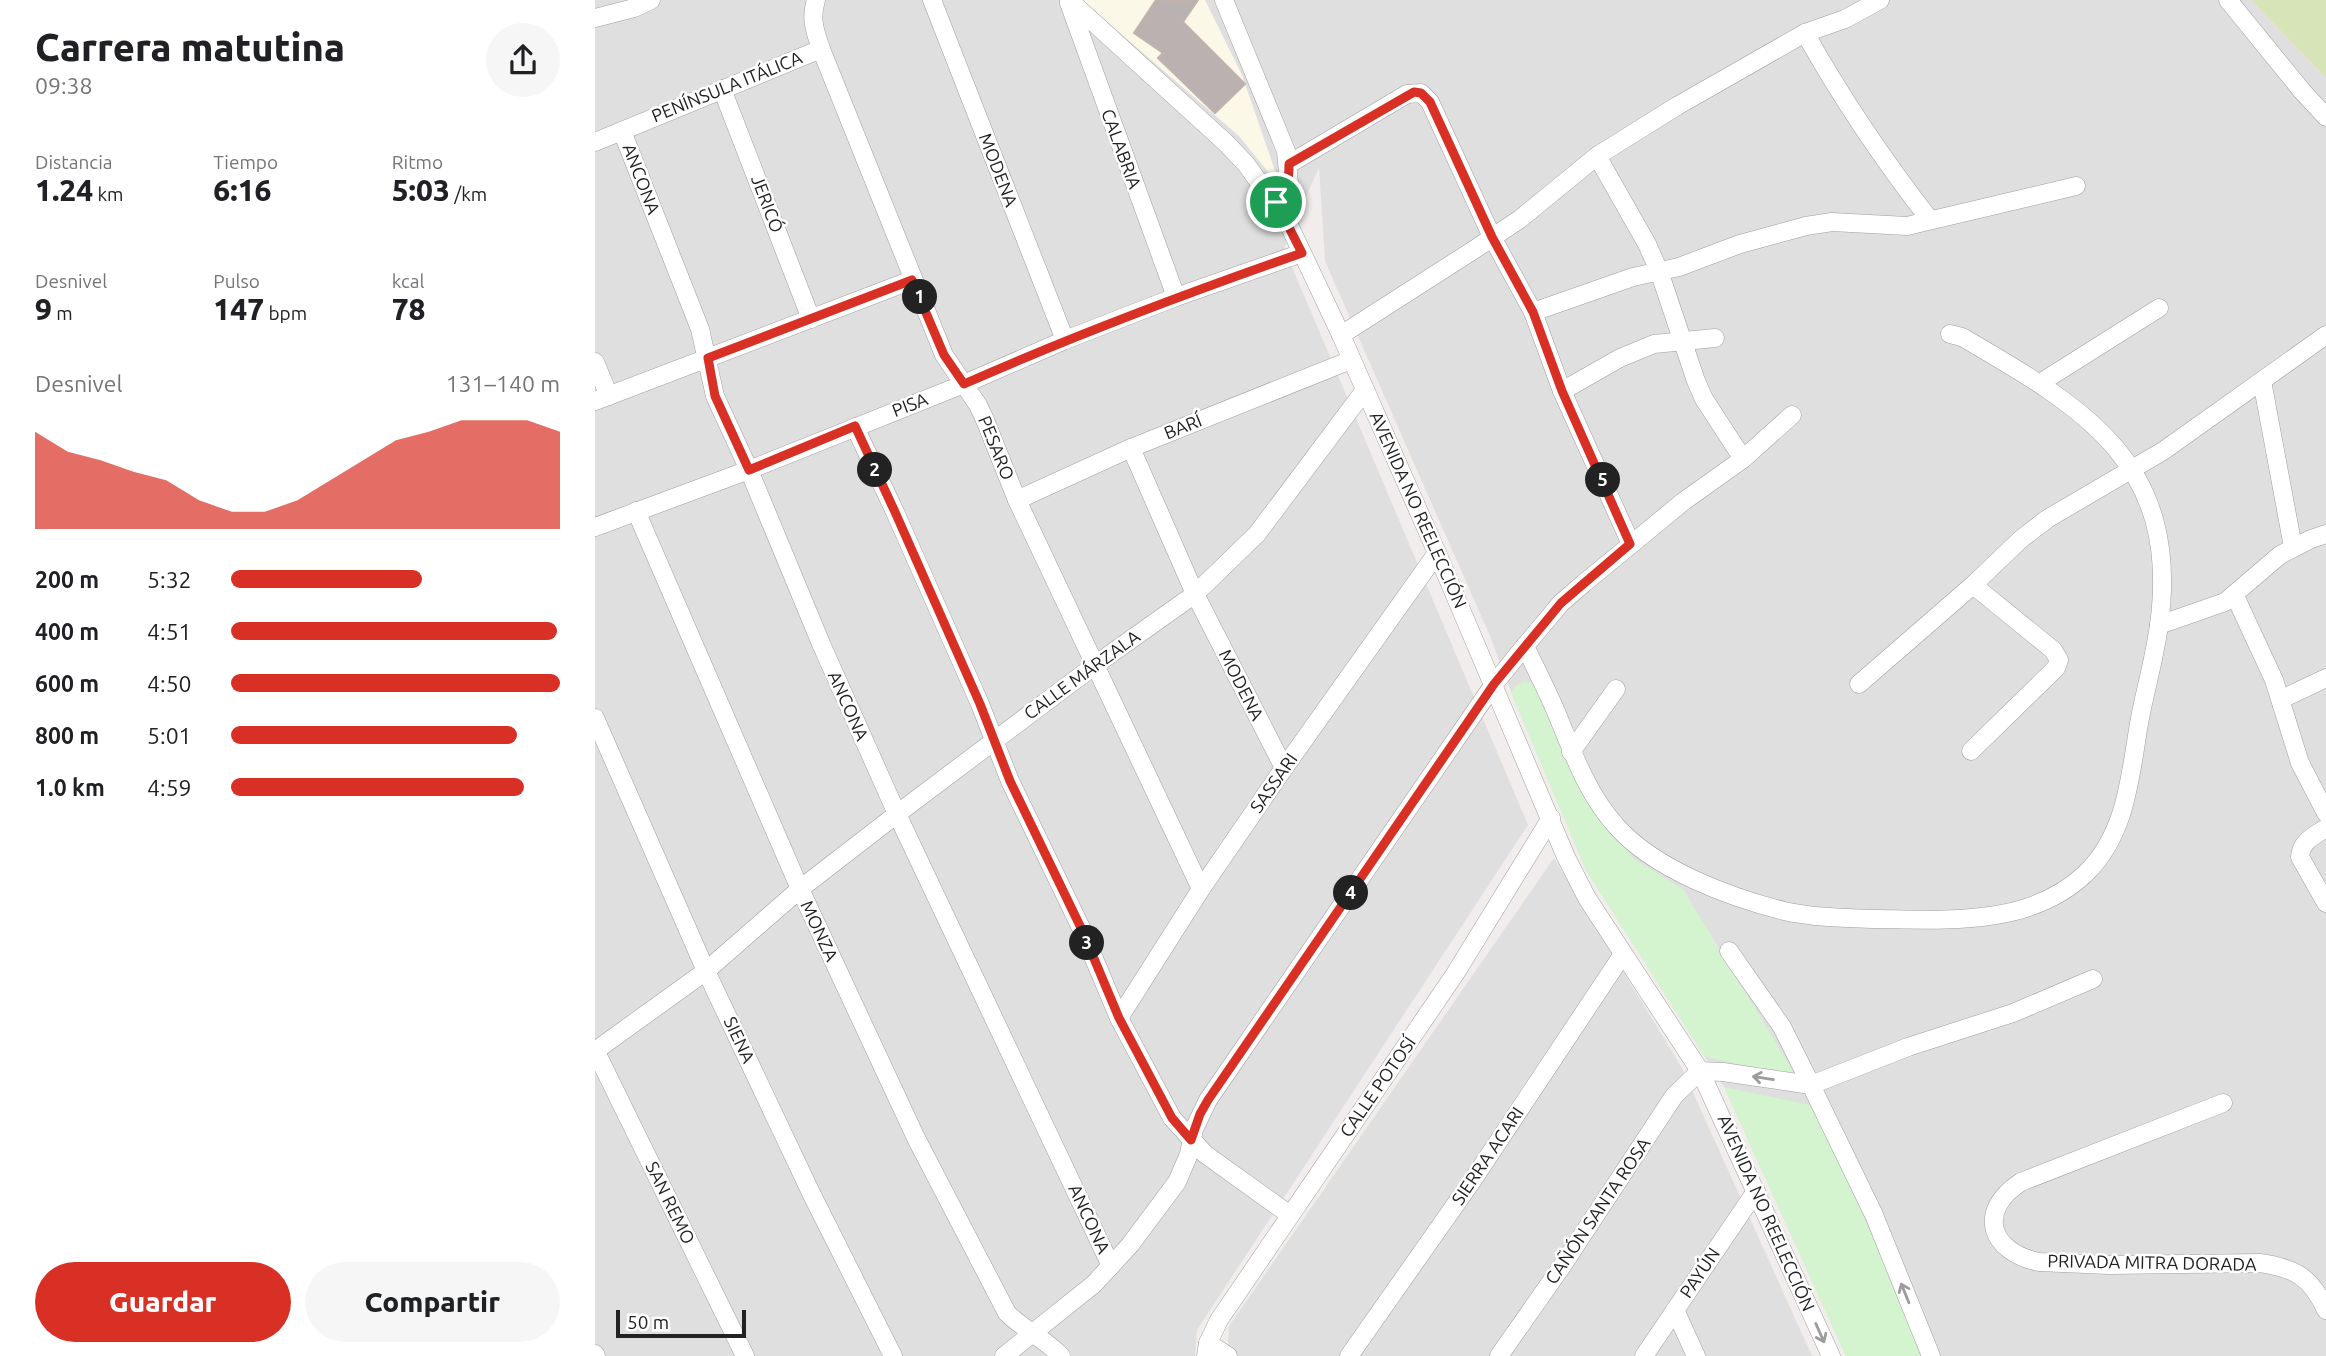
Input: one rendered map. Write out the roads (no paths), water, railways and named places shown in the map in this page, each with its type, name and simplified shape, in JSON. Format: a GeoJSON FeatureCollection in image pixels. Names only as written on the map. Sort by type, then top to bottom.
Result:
{"type":"FeatureCollection","features":[{"type":"Feature","properties":{"kind":"street"},"geometry":{"type":"LineString","coordinates":[[595,18],[629,4],[651,0]]}},
{"type":"Feature","properties":{"kind":"street","name":"PESARO"},"geometry":{"type":"LineString","coordinates":[[816,0],[812,24],[821,49],[944,355],[985,420],[1017,500],[1202,889]]}},
{"type":"Feature","properties":{"kind":"street","name":"MODENA"},"geometry":{"type":"LineString","coordinates":[[932,0],[1065,340]]}},
{"type":"Feature","properties":{"kind":"street","name":"AVENIDA NO REELECCIÓN"},"geometry":{"type":"LineString","coordinates":[[1068,0],[1226,143],[1276,202],[1341,335],[1494,684],[1566,857],[1587,898],[1700,1070],[1831,1356]]}},
{"type":"Feature","properties":{"kind":"street","name":"CALABRIA"},"geometry":{"type":"LineString","coordinates":[[1068,0],[1176,297]]}},
{"type":"Feature","properties":{"kind":"street"},"geometry":{"type":"LineString","coordinates":[[1224,0],[1286,152],[1289,183],[1276,202]]}},
{"type":"Feature","properties":{"kind":"street"},"geometry":{"type":"LineString","coordinates":[[1341,335],[1520,219],[1597,156],[1706,89],[1805,33],[1845,19],[1880,0]]}},
{"type":"Feature","properties":{"kind":"street"},"geometry":{"type":"LineString","coordinates":[[2228,0],[2326,117]]}},
{"type":"Feature","properties":{"kind":"street"},"geometry":{"type":"LineString","coordinates":[[1805,33],[1893,173],[1930,220]]}},
{"type":"Feature","properties":{"kind":"street","name":"PENÍNSULA ITÁLICA"},"geometry":{"type":"LineString","coordinates":[[595,142],[821,49]]}},
{"type":"Feature","properties":{"kind":"street","name":"JERICÓ"},"geometry":{"type":"LineString","coordinates":[[722,89],[811,319]]}},
{"type":"Feature","properties":{"kind":"street"},"geometry":{"type":"LineString","coordinates":[[1289,164],[1407,94],[1421,93],[1430,102],[1492,237],[1533,312],[1562,391],[1630,544]]}},
{"type":"Feature","properties":{"kind":"street","name":"ANCONA"},"geometry":{"type":"LineString","coordinates":[[622,131],[700,329],[715,396],[749,470],[822,646],[897,814],[1111,1266]]}},
{"type":"Feature","properties":{"kind":"street"},"geometry":{"type":"LineString","coordinates":[[1597,156],[1647,244],[1659,271],[1680,341],[1704,399],[1744,460]]}},
{"type":"Feature","properties":{"kind":"street"},"geometry":{"type":"LineString","coordinates":[[1533,312],[1633,277],[1679,267],[1739,244],[1806,226],[1832,222],[1907,226],[2075,186]]}},
{"type":"Feature","properties":{"kind":"street","name":"PISA"},"geometry":{"type":"LineString","coordinates":[[595,527],[749,470],[964,384],[1065,340],[1176,297],[1302,253]]}},
{"type":"Feature","properties":{"kind":"street"},"geometry":{"type":"LineString","coordinates":[[595,362],[602,399],[912,280]]}},
{"type":"Feature","properties":{"kind":"street"},"geometry":{"type":"LineString","coordinates":[[2041,383],[2159,308]]}},
{"type":"Feature","properties":{"kind":"street"},"geometry":{"type":"LineString","coordinates":[[1525,646],[1554,707],[1571,752],[1596,800],[1618,828],[1637,845],[1689,876],[1740,898],[1788,912],[1824,916],[1980,918],[2041,902],[2076,881],[2094,864],[2115,831],[2127,798],[2141,709],[2159,625],[2161,571],[2158,537],[2144,489],[2134,470],[2118,450],[2041,383],[1962,337],[1950,334]]}},
{"type":"Feature","properties":{"kind":"street"},"geometry":{"type":"LineString","coordinates":[[1859,684],[2021,539],[2047,519],[2134,470],[2326,335]]}},
{"type":"Feature","properties":{"kind":"street"},"geometry":{"type":"LineString","coordinates":[[1562,391],[1620,358],[1654,344],[1715,338]]}},
{"type":"Feature","properties":{"kind":"street","name":"BARÍ"},"geometry":{"type":"LineString","coordinates":[[1017,500],[1131,447],[1351,360]]}},
{"type":"Feature","properties":{"kind":"street"},"geometry":{"type":"LineString","coordinates":[[2262,381],[2293,547]]}},
{"type":"Feature","properties":{"kind":"street","name":"CALLE MÁRZALA"},"geometry":{"type":"LineString","coordinates":[[595,1051],[706,971],[800,889],[994,740],[1195,594],[1257,534],[1365,390]]}},
{"type":"Feature","properties":{"kind":"street"},"geometry":{"type":"LineString","coordinates":[[1005,1356],[1094,1284],[1159,1209],[1177,1182],[1186,1162],[1200,1114],[1208,1100],[1494,684],[1525,646],[1561,603],[1684,501],[1744,460],[1792,415]]}},
{"type":"Feature","properties":{"kind":"street"},"geometry":{"type":"LineString","coordinates":[[855,426],[895,512],[1010,781],[1082,930],[1119,1018],[1172,1118],[1191,1140],[1222,1167],[1290,1215]]}},
{"type":"Feature","properties":{"kind":"street","name":"MODENA"},"geometry":{"type":"LineString","coordinates":[[1131,447],[1195,594],[1284,768]]}},
{"type":"Feature","properties":{"kind":"street","name":"MONZA"},"geometry":{"type":"LineString","coordinates":[[636,511],[800,889],[916,1138],[1007,1314],[1044,1340],[1061,1356]]}},
{"type":"Feature","properties":{"kind":"street"},"geometry":{"type":"LineString","coordinates":[[2159,625],[2235,596],[2267,565],[2293,547],[2326,534]]}},
{"type":"Feature","properties":{"kind":"street","name":"SASSARI"},"geometry":{"type":"LineString","coordinates":[[1119,1018],[1284,768],[1437,554]]}},
{"type":"Feature","properties":{"kind":"street"},"geometry":{"type":"LineString","coordinates":[[1971,751],[2056,668],[2059,660],[2053,650],[1973,584]]}},
{"type":"Feature","properties":{"kind":"street"},"geometry":{"type":"LineString","coordinates":[[2235,596],[2282,699],[2288,731],[2297,755],[2326,813]]}},
{"type":"Feature","properties":{"kind":"street"},"geometry":{"type":"LineString","coordinates":[[2282,699],[2326,678]]}},
{"type":"Feature","properties":{"kind":"street"},"geometry":{"type":"LineString","coordinates":[[1571,752],[1616,689]]}},
{"type":"Feature","properties":{"kind":"street","name":"SIENA"},"geometry":{"type":"LineString","coordinates":[[595,718],[706,971],[812,1195],[893,1356]]}},
{"type":"Feature","properties":{"kind":"street","name":"CALLE POTOSÍ"},"geometry":{"type":"LineString","coordinates":[[1207,1350],[1219,1320],[1455,974],[1551,818]]}},
{"type":"Feature","properties":{"kind":"street"},"geometry":{"type":"LineString","coordinates":[[2326,828],[2304,843],[2300,852],[2300,857],[2326,904]]}},
{"type":"Feature","properties":{"kind":"street"},"geometry":{"type":"LineString","coordinates":[[1729,951],[1782,1027],[1811,1085],[1874,1215],[1931,1356]]}},
{"type":"Feature","properties":{"kind":"street","name":"SIERRA ACARI"},"geometry":{"type":"LineString","coordinates":[[1349,1356],[1472,1181],[1623,954]]}},
{"type":"Feature","properties":{"kind":"street"},"geometry":{"type":"LineString","coordinates":[[1700,1070],[1811,1085],[1908,1047],[2013,1013],[2093,979]]}},
{"type":"Feature","properties":{"kind":"street","name":"SAN REMO"},"geometry":{"type":"LineString","coordinates":[[595,1051],[745,1356]]}},
{"type":"Feature","properties":{"kind":"street","name":"CAÑÓN SANTA ROSA"},"geometry":{"type":"LineString","coordinates":[[1499,1356],[1674,1096],[1700,1070]]}},
{"type":"Feature","properties":{"kind":"street","name":"PRIVADA MITRA DORADA"},"geometry":{"type":"LineString","coordinates":[[2223,1103],[2021,1182],[2002,1196],[1997,1204],[1994,1228],[2011,1250],[2039,1262],[2109,1265],[2260,1263],[2280,1266],[2305,1278],[2326,1310]]}},
{"type":"Feature","properties":{"kind":"street","name":"PAYÚN"},"geometry":{"type":"LineString","coordinates":[[1644,1356],[1756,1191]]}},
{"type":"Feature","properties":{"kind":"street"},"geometry":{"type":"LineString","coordinates":[[1675,1310],[1696,1356]]}},
{"type":"Feature","properties":{"kind":"street"},"geometry":{"type":"LineString","coordinates":[[1207,1350],[1228,1356]]}}]}
